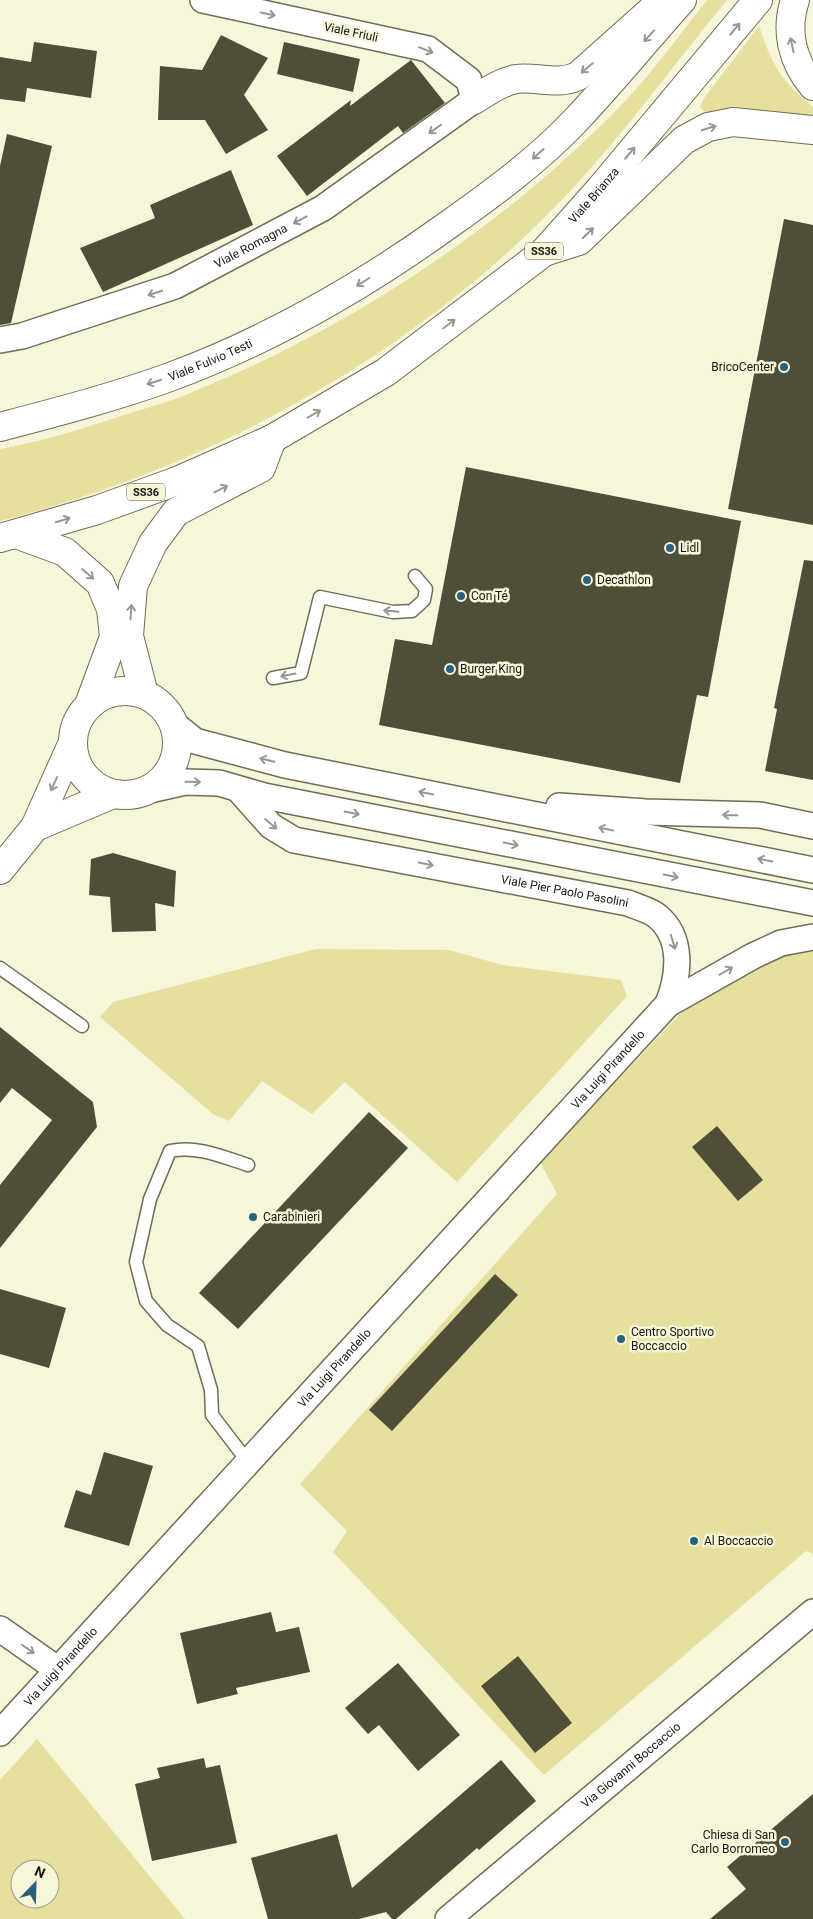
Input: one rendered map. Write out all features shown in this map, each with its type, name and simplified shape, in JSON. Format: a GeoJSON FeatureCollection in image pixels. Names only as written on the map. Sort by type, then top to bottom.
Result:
{"type":"FeatureCollection","features":[{"type":"Feature","properties":{"kind":"main road"},"geometry":{"type":"LineString","coordinates":[[474,100],[507,81],[518,79],[565,82],[578,76],[663,0]]}},
{"type":"Feature","properties":{"kind":"main road","name":"Viale Fulvio Testi"},"geometry":{"type":"LineString","coordinates":[[0,427],[75,407],[188,369],[265,336],[337,298],[405,256],[473,208],[523,167],[574,121],[682,0]]}},
{"type":"Feature","properties":{"kind":"main road","name":"Viale Brianza"},"geometry":{"type":"LineString","coordinates":[[272,438],[386,372],[544,252],[600,189],[758,0]]}},
{"type":"Feature","properties":{"kind":"main road"},"geometry":{"type":"LineString","coordinates":[[795,0],[791,12],[791,46],[797,62],[813,86]]}},
{"type":"Feature","properties":{"kind":"main road"},"geometry":{"type":"LineString","coordinates":[[544,252],[580,241],[684,140],[708,127],[733,122],[813,130]]}},
{"type":"Feature","properties":{"kind":"main road"},"geometry":{"type":"LineString","coordinates":[[144,694],[129,636],[133,586],[153,543],[176,512],[261,468],[272,438]]}},
{"type":"Feature","properties":{"kind":"main road","name":"SS36"},"geometry":{"type":"LineString","coordinates":[[8,536],[97,510],[177,481],[272,438]]}},
{"type":"Feature","properties":{"kind":"main road"},"geometry":{"type":"LineString","coordinates":[[0,870],[35,827],[73,742],[77,721],[89,705],[114,637],[111,609],[100,583],[65,552],[8,536]]}},
{"type":"Feature","properties":{"kind":"main road"},"geometry":{"type":"LineString","coordinates":[[73,742],[75,759],[84,774],[97,787],[113,794],[129,795],[145,791],[162,780],[173,764],[178,745],[175,725],[162,706],[144,694],[125,690],[106,694],[89,705]]}},
{"type":"Feature","properties":{"kind":"main road"},"geometry":{"type":"LineString","coordinates":[[35,827],[113,794]]}},
{"type":"Feature","properties":{"kind":"street","name":"Viale Friuli"},"geometry":{"type":"LineString","coordinates":[[203,0],[428,49],[469,80],[474,100]]}},
{"type":"Feature","properties":{"kind":"street","name":"Viale Romagna"},"geometry":{"type":"LineString","coordinates":[[0,340],[22,336],[175,286],[323,208],[474,100]]}},
{"type":"Feature","properties":{"kind":"street"},"geometry":{"type":"LineString","coordinates":[[175,725],[195,741],[285,765],[813,870]]}},
{"type":"Feature","properties":{"kind":"street"},"geometry":{"type":"LineString","coordinates":[[145,791],[185,782],[219,783],[264,796],[813,904]]}},
{"type":"Feature","properties":{"kind":"street","name":"Viale Pier Paolo Pasolini"},"geometry":{"type":"LineString","coordinates":[[238,789],[271,826],[294,840],[628,903],[657,915],[670,933],[678,960],[676,984],[668,1004]]}},
{"type":"Feature","properties":{"kind":"street"},"geometry":{"type":"LineString","coordinates":[[474,802],[646,812],[760,815],[813,826]]}},
{"type":"Feature","properties":{"kind":"street"},"geometry":{"type":"LineString","coordinates":[[668,1004],[753,956],[781,943],[813,937]]}},
{"type":"Feature","properties":{"kind":"street","name":"Via Luigi Pirandello"},"geometry":{"type":"LineString","coordinates":[[0,1732],[668,1004]]}},
{"type":"Feature","properties":{"kind":"street","name":"Via Giovanni Boccaccio"},"geometry":{"type":"LineString","coordinates":[[448,1919],[813,1612]]}},
{"type":"Feature","properties":{"kind":"street"},"geometry":{"type":"LineString","coordinates":[[0,1629],[57,1669]]}},
{"type":"Feature","properties":{"kind":"lane"},"geometry":{"type":"LineString","coordinates":[[274,678],[301,672],[320,597],[393,612],[412,611],[424,600],[426,589],[415,576]]}},
{"type":"Feature","properties":{"kind":"lane"},"geometry":{"type":"LineString","coordinates":[[0,968],[82,1026]]}},
{"type":"Feature","properties":{"kind":"lane"},"geometry":{"type":"LineString","coordinates":[[248,1164],[204,1151],[181,1148],[170,1151],[150,1199],[136,1262],[146,1301],[167,1325],[198,1346],[211,1390],[212,1415],[248,1462]]}},
{"type":"Feature","properties":{"kind":"shaded area"},"geometry":{"type":"Polygon","coordinates":[[[707,0],[727,0],[638,112],[569,193],[486,271],[425,320],[360,365],[292,406],[221,441],[149,473],[75,499],[0,521],[0,449],[63,434],[190,393],[250,367],[308,338],[366,305],[423,269],[478,231],[530,190],[580,146],[637,88],[707,0]]]}},
{"type":"Feature","properties":{"kind":"shaded area"},"geometry":{"type":"Polygon","coordinates":[[[759,26],[769,52],[785,80],[813,107],[813,123],[733,113],[706,113],[700,107],[704,98],[759,26]]]}},
{"type":"Feature","properties":{"kind":"shaded area","name":"Centro Sportivo Boccaccio"},"geometry":{"type":"Polygon","coordinates":[[[813,946],[813,1554],[806,1551],[544,1775],[333,1552],[347,1531],[300,1484],[557,1194],[540,1162],[683,1011],[735,977],[786,951],[813,946]]]}},
{"type":"Feature","properties":{"kind":"shaded area"},"geometry":{"type":"Polygon","coordinates":[[[316,949],[449,950],[502,965],[621,980],[627,996],[457,1182],[345,1082],[312,1114],[262,1081],[229,1121],[213,1114],[100,1017],[113,1002],[316,949]]]}},
{"type":"Feature","properties":{"kind":"shaded area"},"geometry":{"type":"Polygon","coordinates":[[[37,1739],[185,1919],[0,1919],[0,1780],[37,1739]]]}},
{"type":"Feature","properties":{"kind":"building"},"geometry":{"type":"Polygon","coordinates":[[[221,35],[268,58],[244,95],[268,130],[226,154],[205,120],[158,120],[160,66],[202,70],[221,35]]]}},
{"type":"Feature","properties":{"kind":"building"},"geometry":{"type":"Polygon","coordinates":[[[34,42],[97,51],[91,98],[27,88],[25,102],[0,99],[0,57],[31,62],[34,42]]]}},
{"type":"Feature","properties":{"kind":"building"},"geometry":{"type":"Polygon","coordinates":[[[284,42],[360,59],[353,92],[277,74],[284,42]]]}},
{"type":"Feature","properties":{"kind":"building"},"geometry":{"type":"Polygon","coordinates":[[[411,60],[445,103],[403,133],[398,126],[307,196],[277,156],[351,100],[350,106],[411,60]]]}},
{"type":"Feature","properties":{"kind":"building"},"geometry":{"type":"Polygon","coordinates":[[[7,134],[52,146],[11,323],[0,325],[0,166],[7,134]]]}},
{"type":"Feature","properties":{"kind":"building"},"geometry":{"type":"Polygon","coordinates":[[[231,170],[253,225],[103,292],[80,248],[155,218],[150,205],[231,170]]]}},
{"type":"Feature","properties":{"kind":"building","name":"BricoCenter"},"geometry":{"type":"Polygon","coordinates":[[[784,219],[813,225],[813,525],[728,509],[784,219]]]}},
{"type":"Feature","properties":{"kind":"building","name":"Decathlon"},"geometry":{"type":"Polygon","coordinates":[[[466,467],[741,521],[708,697],[697,695],[680,783],[379,725],[395,639],[432,645],[466,467]]]}},
{"type":"Feature","properties":{"kind":"building"},"geometry":{"type":"Polygon","coordinates":[[[804,560],[813,561],[813,780],[765,771],[777,709],[774,708],[804,560]]]}},
{"type":"Feature","properties":{"kind":"building"},"geometry":{"type":"Polygon","coordinates":[[[113,853],[176,871],[174,907],[155,903],[156,931],[112,932],[110,897],[89,895],[91,859],[113,853]]]}},
{"type":"Feature","properties":{"kind":"building"},"geometry":{"type":"Polygon","coordinates":[[[0,1027],[93,1102],[97,1127],[0,1248],[0,1185],[52,1120],[12,1088],[0,1103],[0,1027]]]}},
{"type":"Feature","properties":{"kind":"building"},"geometry":{"type":"Polygon","coordinates":[[[369,1112],[408,1148],[238,1329],[199,1293],[369,1112]]]}},
{"type":"Feature","properties":{"kind":"building"},"geometry":{"type":"Polygon","coordinates":[[[717,1126],[763,1180],[738,1201],[692,1147],[717,1126]]]}},
{"type":"Feature","properties":{"kind":"building"},"geometry":{"type":"Polygon","coordinates":[[[495,1274],[518,1295],[392,1431],[369,1410],[495,1274]]]}},
{"type":"Feature","properties":{"kind":"building"},"geometry":{"type":"Polygon","coordinates":[[[0,1289],[66,1308],[49,1368],[0,1354],[0,1289]]]}},
{"type":"Feature","properties":{"kind":"building"},"geometry":{"type":"Polygon","coordinates":[[[104,1452],[153,1466],[129,1546],[64,1527],[76,1490],[91,1495],[104,1452]]]}},
{"type":"Feature","properties":{"kind":"building"},"geometry":{"type":"Polygon","coordinates":[[[271,1612],[276,1632],[299,1627],[310,1672],[236,1688],[238,1694],[197,1704],[180,1633],[271,1612]]]}},
{"type":"Feature","properties":{"kind":"building"},"geometry":{"type":"Polygon","coordinates":[[[518,1656],[572,1723],[535,1753],[481,1686],[518,1656]]]}},
{"type":"Feature","properties":{"kind":"building"},"geometry":{"type":"Polygon","coordinates":[[[398,1663],[460,1735],[418,1771],[379,1725],[368,1734],[345,1708],[398,1663]]]}},
{"type":"Feature","properties":{"kind":"building"},"geometry":{"type":"Polygon","coordinates":[[[204,1758],[206,1768],[220,1765],[237,1843],[152,1861],[135,1784],[160,1778],[157,1768],[204,1758]]]}},
{"type":"Feature","properties":{"kind":"building"},"geometry":{"type":"Polygon","coordinates":[[[501,1760],[536,1801],[479,1850],[477,1848],[396,1919],[392,1919],[386,1912],[359,1919],[268,1919],[251,1858],[337,1834],[352,1888],[501,1760]]]}},
{"type":"Feature","properties":{"kind":"building","name":"Chiesa di San Carlo Borromeo"},"geometry":{"type":"Polygon","coordinates":[[[813,1794],[813,1919],[710,1919],[746,1889],[727,1867],[813,1794]]]}},
{"type":"Feature","properties":{"kind":"place","name":"BricoCenter"},"geometry":{"type":"Point","coordinates":[784,367]}},
{"type":"Feature","properties":{"kind":"place","name":"Lidl"},"geometry":{"type":"Point","coordinates":[670,548]}},
{"type":"Feature","properties":{"kind":"place","name":"Decathlon"},"geometry":{"type":"Point","coordinates":[587,580]}},
{"type":"Feature","properties":{"kind":"place","name":"Con Té"},"geometry":{"type":"Point","coordinates":[461,596]}},
{"type":"Feature","properties":{"kind":"place","name":"Burger King"},"geometry":{"type":"Point","coordinates":[450,669]}},
{"type":"Feature","properties":{"kind":"place","name":"Carabinieri"},"geometry":{"type":"Point","coordinates":[253,1217]}},
{"type":"Feature","properties":{"kind":"place","name":"Centro Sportivo Boccaccio"},"geometry":{"type":"Point","coordinates":[621,1339]}},
{"type":"Feature","properties":{"kind":"place","name":"Al Boccaccio"},"geometry":{"type":"Point","coordinates":[694,1541]}},
{"type":"Feature","properties":{"kind":"place","name":"Chiesa di San Carlo Borromeo"},"geometry":{"type":"Point","coordinates":[785,1842]}}]}
